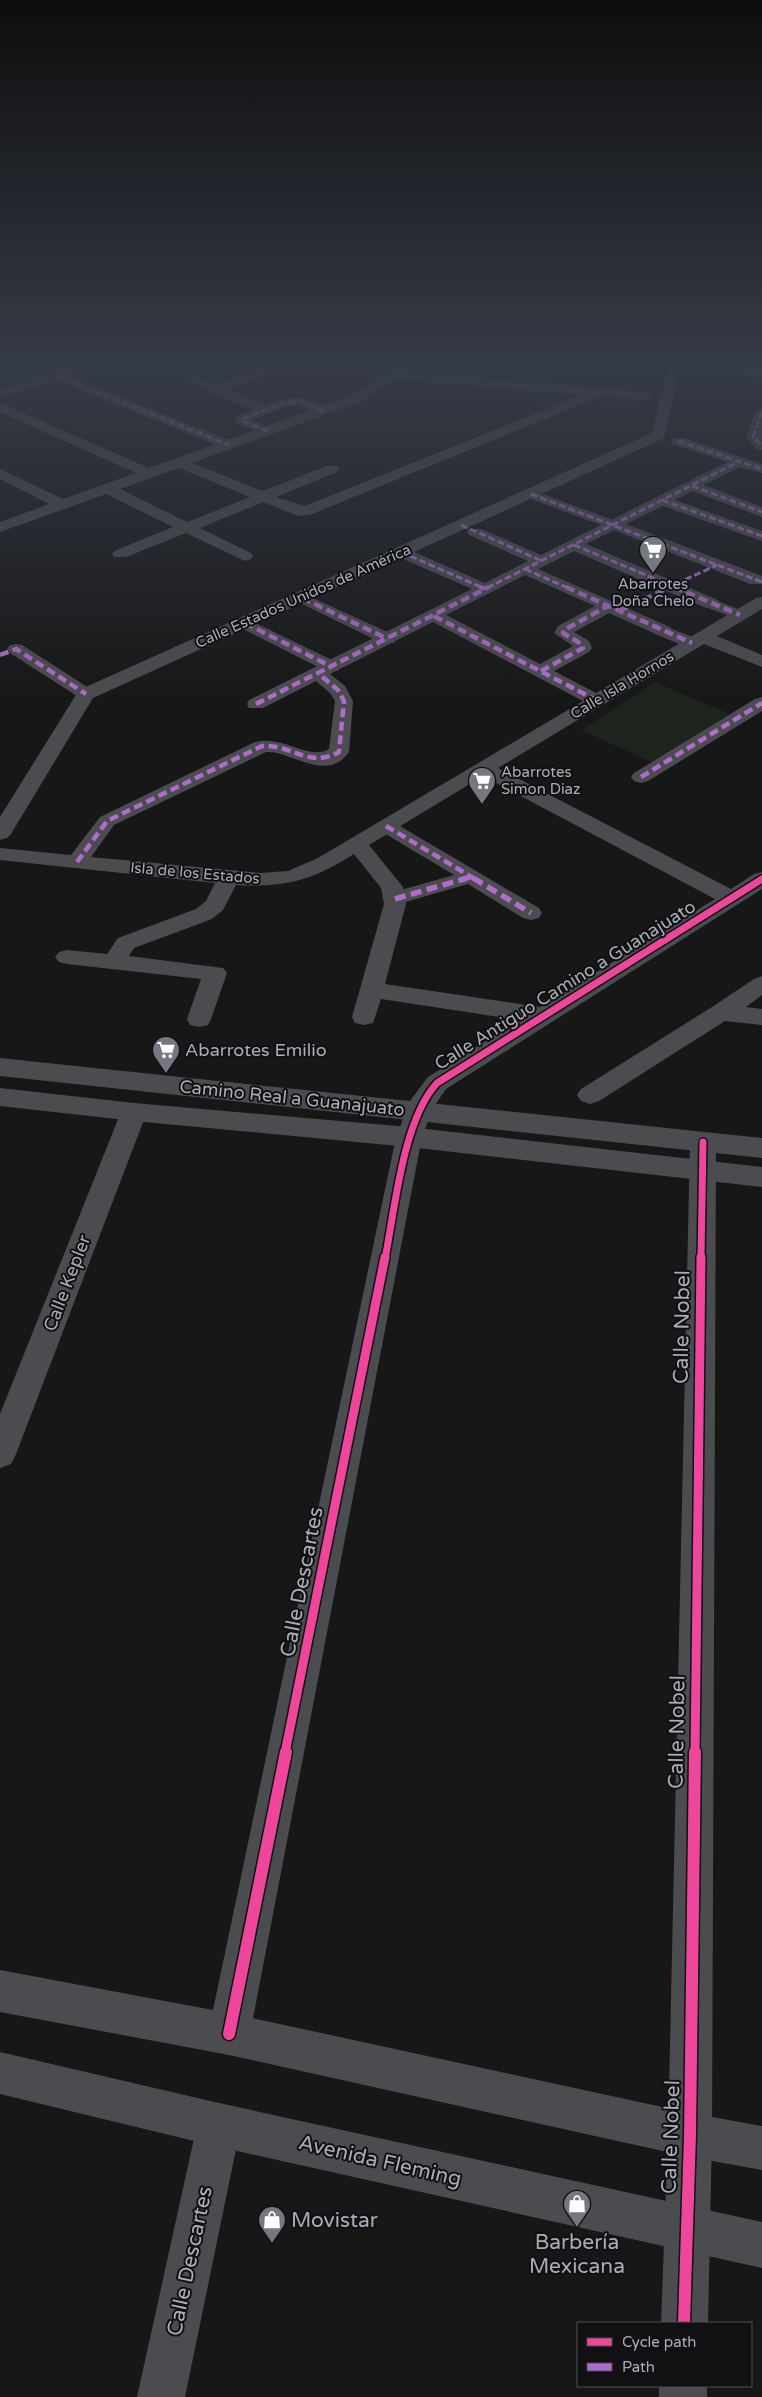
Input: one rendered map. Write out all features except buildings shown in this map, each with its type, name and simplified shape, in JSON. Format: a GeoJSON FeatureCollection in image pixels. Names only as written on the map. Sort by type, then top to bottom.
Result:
{"type":"FeatureCollection","features":[{"type":"Feature","properties":{"kind":"street"},"geometry":{"type":"LineString","coordinates":[[6,476],[64,505]]}},
{"type":"Feature","properties":{"kind":"street"},"geometry":{"type":"LineString","coordinates":[[0,527],[145,476]]}},
{"type":"Feature","properties":{"kind":"street"},"geometry":{"type":"LineString","coordinates":[[211,476],[298,511],[307,511],[395,476]]}},
{"type":"Feature","properties":{"kind":"street"},"geometry":{"type":"LineString","coordinates":[[120,554],[315,476]]}},
{"type":"Feature","properties":{"kind":"street"},"geometry":{"type":"LineString","coordinates":[[344,476],[365,488]]}},
{"type":"Feature","properties":{"kind":"street","name":"Calle Estados Unidos de América"},"geometry":{"type":"LineString","coordinates":[[86,694],[401,552],[468,528],[531,494],[570,476]]}},
{"type":"Feature","properties":{"kind":"street"},"geometry":{"type":"LineString","coordinates":[[256,704],[711,476]]}},
{"type":"Feature","properties":{"kind":"street"},"geometry":{"type":"LineString","coordinates":[[692,486],[762,512]]}},
{"type":"Feature","properties":{"kind":"street"},"geometry":{"type":"LineString","coordinates":[[263,497],[365,488]]}},
{"type":"Feature","properties":{"kind":"street"},"geometry":{"type":"LineString","coordinates":[[108,489],[245,556]]}},
{"type":"Feature","properties":{"kind":"street"},"geometry":{"type":"LineString","coordinates":[[531,494],[759,581]]}},
{"type":"Feature","properties":{"kind":"street"},"geometry":{"type":"LineString","coordinates":[[662,500],[762,536]]}},
{"type":"Feature","properties":{"kind":"street"},"geometry":{"type":"LineString","coordinates":[[468,528],[542,561]]}},
{"type":"Feature","properties":{"kind":"street"},"geometry":{"type":"LineString","coordinates":[[574,545],[740,615]]}},
{"type":"Feature","properties":{"kind":"street"},"geometry":{"type":"LineString","coordinates":[[401,552],[485,589]]}},
{"type":"Feature","properties":{"kind":"street"},"geometry":{"type":"LineString","coordinates":[[541,671],[583,648],[583,645],[563,634],[564,630],[717,565]]}},
{"type":"Feature","properties":{"kind":"street"},"geometry":{"type":"LineString","coordinates":[[525,569],[664,631],[698,640],[762,662]]}},
{"type":"Feature","properties":{"kind":"street"},"geometry":{"type":"LineString","coordinates":[[302,598],[388,639]]}},
{"type":"Feature","properties":{"kind":"street","name":"Calle Isla Hornos"},"geometry":{"type":"LineString","coordinates":[[482,768],[762,602]]}},
{"type":"Feature","properties":{"kind":"street"},"geometry":{"type":"LineString","coordinates":[[434,616],[596,700]]}},
{"type":"Feature","properties":{"kind":"street"},"geometry":{"type":"LineString","coordinates":[[77,862],[107,821],[262,746],[273,744],[283,747],[307,760],[331,757],[340,752],[344,701],[325,670],[245,623]]}},
{"type":"Feature","properties":{"kind":"street"},"geometry":{"type":"LineString","coordinates":[[0,834],[86,694],[16,649]]}},
{"type":"Feature","properties":{"kind":"street"},"geometry":{"type":"LineString","coordinates":[[641,778],[762,702]]}},
{"type":"Feature","properties":{"kind":"street"},"geometry":{"type":"LineString","coordinates":[[482,768],[731,898]]}},
{"type":"Feature","properties":{"kind":"street","name":"Isla de los Estados"},"geometry":{"type":"LineString","coordinates":[[0,854],[229,878],[264,880],[292,876],[318,866],[482,768]]}},
{"type":"Feature","properties":{"kind":"street"},"geometry":{"type":"LineString","coordinates":[[386,826],[531,913]]}},
{"type":"Feature","properties":{"kind":"street"},"geometry":{"type":"LineString","coordinates":[[358,843],[392,886],[395,899],[364,1017]]}},
{"type":"Feature","properties":{"kind":"street"},"geometry":{"type":"LineString","coordinates":[[395,899],[472,876]]}},
{"type":"Feature","properties":{"kind":"street"},"geometry":{"type":"LineString","coordinates":[[113,962],[126,943],[204,914],[215,905],[229,878]]}},
{"type":"Feature","properties":{"kind":"street","name":"Calle Antiguo Camino a Guanajuato"},"geometry":{"type":"LineString","coordinates":[[413,1124],[424,1096],[437,1083],[762,878]]}},
{"type":"Feature","properties":{"kind":"street"},"geometry":{"type":"LineString","coordinates":[[67,957],[216,973],[199,1019]]}},
{"type":"Feature","properties":{"kind":"street"},"geometry":{"type":"LineString","coordinates":[[590,1095],[721,1013],[762,984]]}},
{"type":"Feature","properties":{"kind":"street"},"geometry":{"type":"LineString","coordinates":[[371,990],[543,1016]]}},
{"type":"Feature","properties":{"kind":"street"},"geometry":{"type":"LineString","coordinates":[[721,1013],[762,1017]]}},
{"type":"Feature","properties":{"kind":"street","name":"Camino Real a Guanajuato"},"geometry":{"type":"LineString","coordinates":[[0,1067],[413,1124],[702,1156],[762,1176]]}},
{"type":"Feature","properties":{"kind":"street","name":"Camino Real a Guanajuato"},"geometry":{"type":"LineString","coordinates":[[0,1097],[134,1112],[413,1124]]}},
{"type":"Feature","properties":{"kind":"street","name":"Calle Kepler"},"geometry":{"type":"LineString","coordinates":[[0,1454],[134,1112]]}},
{"type":"Feature","properties":{"kind":"street","name":"Calle Descartes"},"geometry":{"type":"LineString","coordinates":[[229,2034],[413,1124]]}},
{"type":"Feature","properties":{"kind":"street","name":"Camino Real a Guanajuato"},"geometry":{"type":"LineString","coordinates":[[702,1156],[762,1148]]}},
{"type":"Feature","properties":{"kind":"street","name":"Calle Nobel"},"geometry":{"type":"LineString","coordinates":[[684,2322],[690,2135],[702,1156]]}},
{"type":"Feature","properties":{"kind":"street"},"geometry":{"type":"LineString","coordinates":[[0,1991],[229,2034],[690,2135],[762,2148]]}},
{"type":"Feature","properties":{"kind":"street","name":"Avenida Fleming"},"geometry":{"type":"LineString","coordinates":[[0,2073],[219,2126],[686,2230],[762,2245]]}},
{"type":"Feature","properties":{"kind":"street","name":"Calle Descartes"},"geometry":{"type":"LineString","coordinates":[[161,2397],[219,2126]]}},
{"type":"Feature","properties":{"kind":"shaded area"},"geometry":{"type":"Polygon","coordinates":[[[655,682],[730,714],[653,763],[581,730],[655,682]]]}},
{"type":"Feature","properties":{"kind":"marked path"},"geometry":{"type":"LineString","coordinates":[[256,704],[710,476]]}},
{"type":"Feature","properties":{"kind":"marked path"},"geometry":{"type":"LineString","coordinates":[[692,486],[762,512]]}},
{"type":"Feature","properties":{"kind":"marked path"},"geometry":{"type":"LineString","coordinates":[[531,494],[762,582]]}},
{"type":"Feature","properties":{"kind":"marked path"},"geometry":{"type":"LineString","coordinates":[[662,500],[762,536]]}},
{"type":"Feature","properties":{"kind":"marked path"},"geometry":{"type":"LineString","coordinates":[[461,525],[542,561]]}},
{"type":"Feature","properties":{"kind":"marked path"},"geometry":{"type":"LineString","coordinates":[[574,545],[740,615]]}},
{"type":"Feature","properties":{"kind":"marked path"},"geometry":{"type":"LineString","coordinates":[[401,552],[485,589]]}},
{"type":"Feature","properties":{"kind":"marked path"},"geometry":{"type":"LineString","coordinates":[[619,611],[717,565]]}},
{"type":"Feature","properties":{"kind":"marked path"},"geometry":{"type":"LineString","coordinates":[[525,569],[692,643]]}},
{"type":"Feature","properties":{"kind":"marked path"},"geometry":{"type":"LineString","coordinates":[[302,598],[388,639]]}},
{"type":"Feature","properties":{"kind":"marked path"},"geometry":{"type":"LineString","coordinates":[[541,671],[583,648],[583,645],[563,633],[564,630],[608,606]]}},
{"type":"Feature","properties":{"kind":"marked path"},"geometry":{"type":"LineString","coordinates":[[434,616],[596,700]]}},
{"type":"Feature","properties":{"kind":"marked path"},"geometry":{"type":"LineString","coordinates":[[245,623],[332,667]]}},
{"type":"Feature","properties":{"kind":"marked path"},"geometry":{"type":"LineString","coordinates":[[0,655],[16,649],[86,694]]}},
{"type":"Feature","properties":{"kind":"marked path"},"geometry":{"type":"LineString","coordinates":[[77,862],[107,821],[262,746],[273,745],[309,759],[318,760],[328,758],[339,752],[344,701],[338,690],[318,673]]}},
{"type":"Feature","properties":{"kind":"marked path"},"geometry":{"type":"LineString","coordinates":[[641,777],[762,703]]}},
{"type":"Feature","properties":{"kind":"marked path"},"geometry":{"type":"LineString","coordinates":[[386,826],[531,913]]}},
{"type":"Feature","properties":{"kind":"marked path"},"geometry":{"type":"LineString","coordinates":[[395,899],[471,877]]}},
{"type":"Feature","properties":{"kind":"cycle path"},"geometry":{"type":"LineString","coordinates":[[229,2034],[409,1137],[420,1108],[427,1095],[437,1083],[762,879]]}},
{"type":"Feature","properties":{"kind":"cycle path"},"geometry":{"type":"LineString","coordinates":[[684,2322],[690,2135],[703,1142]]}},
{"type":"Feature","properties":{"kind":"place","name":"Abarrotes Doña Chelo"},"geometry":{"type":"Point","coordinates":[653,574]}},
{"type":"Feature","properties":{"kind":"place","name":"Abarrotes Simon Diaz"},"geometry":{"type":"Point","coordinates":[482,805]}},
{"type":"Feature","properties":{"kind":"place","name":"Abarrotes Emilio"},"geometry":{"type":"Point","coordinates":[166,1074]}},
{"type":"Feature","properties":{"kind":"place","name":"Barbería Mexicana"},"geometry":{"type":"Point","coordinates":[577,2228]}},
{"type":"Feature","properties":{"kind":"place","name":"Movistar"},"geometry":{"type":"Point","coordinates":[272,2244]}}]}
